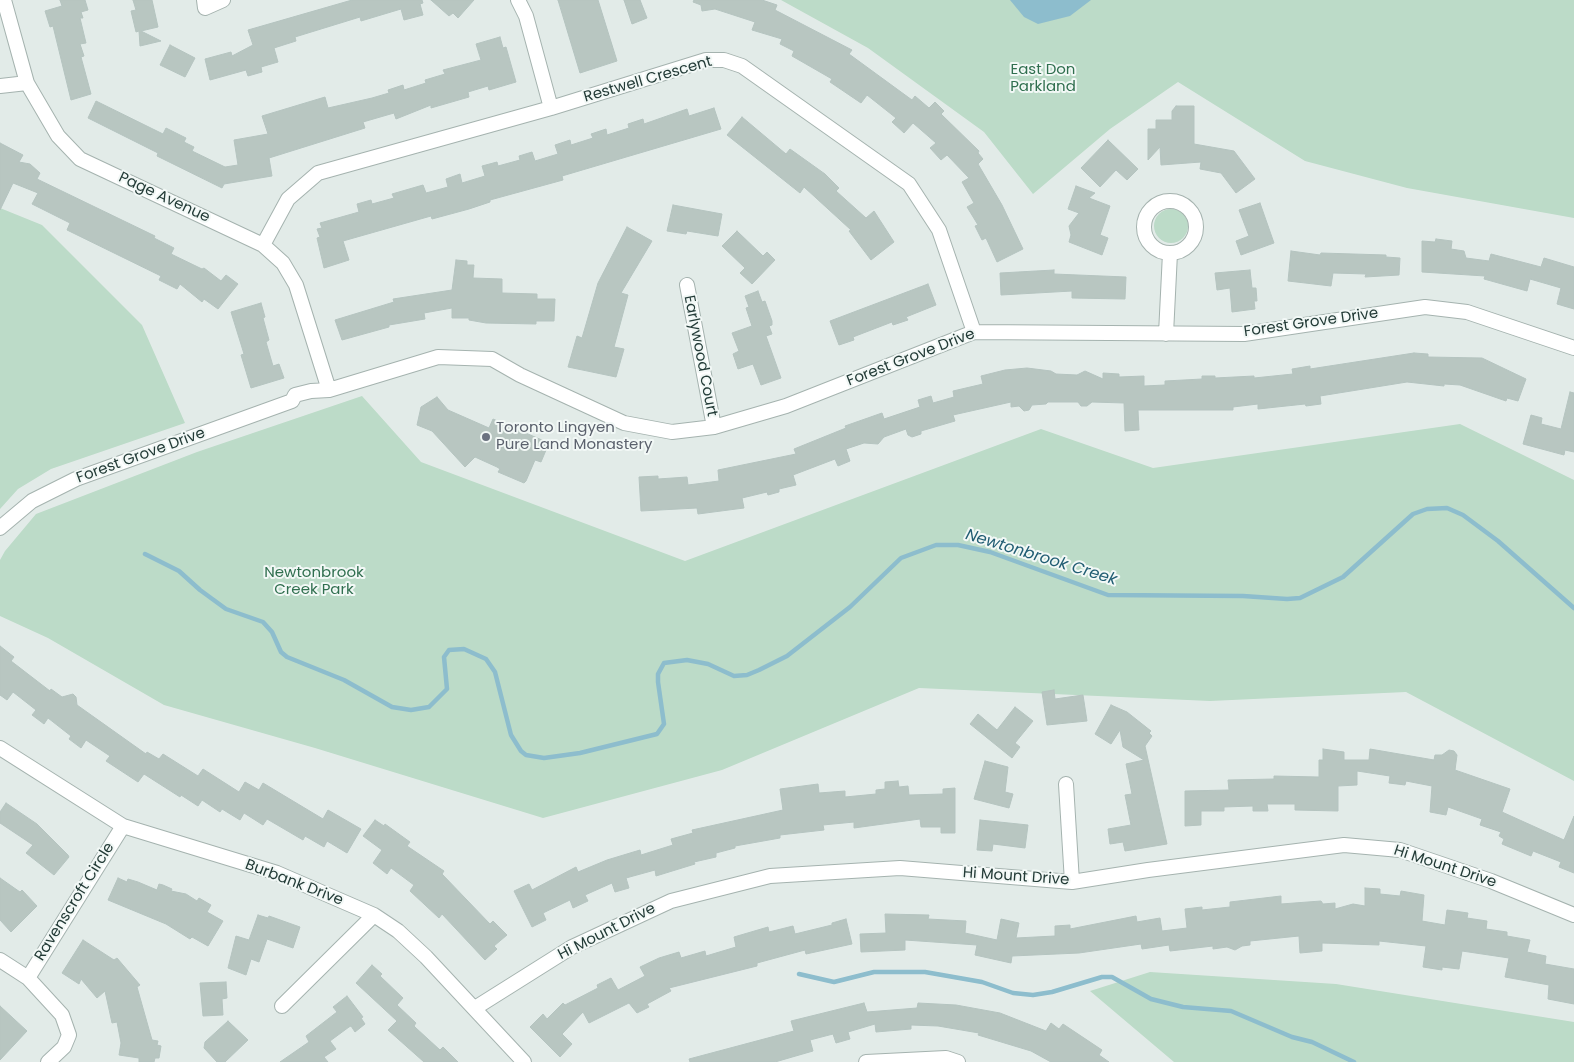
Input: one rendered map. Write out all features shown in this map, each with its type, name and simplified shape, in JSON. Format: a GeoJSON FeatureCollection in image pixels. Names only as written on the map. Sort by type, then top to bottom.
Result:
{"type":"FeatureCollection","features":[{"type":"Feature","properties":{"kind":"street","name":"Page Avenue"},"geometry":{"type":"LineString","coordinates":[[4,0],[27,83],[58,136],[80,159],[263,245],[283,263],[296,285],[329,390]]}},
{"type":"Feature","properties":{"kind":"street"},"geometry":{"type":"LineString","coordinates":[[204,0],[206,8],[223,0]]}},
{"type":"Feature","properties":{"kind":"street"},"geometry":{"type":"LineString","coordinates":[[518,0],[526,16],[551,108]]}},
{"type":"Feature","properties":{"kind":"street","name":"Restwell Crescent"},"geometry":{"type":"LineString","coordinates":[[263,245],[288,199],[318,173],[551,108],[706,60],[724,60],[742,66],[909,184],[939,230],[974,332]]}},
{"type":"Feature","properties":{"kind":"street"},"geometry":{"type":"LineString","coordinates":[[0,86],[27,83]]}},
{"type":"Feature","properties":{"kind":"street"},"geometry":{"type":"LineString","coordinates":[[1166,334],[1170,254]]}},
{"type":"Feature","properties":{"kind":"street","name":"Earlywood Court"},"geometry":{"type":"LineString","coordinates":[[687,285],[714,427]]}},
{"type":"Feature","properties":{"kind":"street","name":"Forest Grove Drive"},"geometry":{"type":"LineString","coordinates":[[0,528],[32,501],[76,479],[292,401],[295,395],[311,391],[329,390],[438,357],[472,357],[492,360],[624,423],[672,432],[714,427],[786,406],[974,332],[1244,334],[1425,307],[1466,312],[1574,348]]}},
{"type":"Feature","properties":{"kind":"street","name":"Burbank Drive"},"geometry":{"type":"LineString","coordinates":[[0,748],[123,826],[277,873],[374,915],[398,930],[475,1008],[524,1062]]}},
{"type":"Feature","properties":{"kind":"street"},"geometry":{"type":"LineString","coordinates":[[1066,784],[1072,882]]}},
{"type":"Feature","properties":{"kind":"street","name":"Ravenscroft Circle"},"geometry":{"type":"LineString","coordinates":[[28,978],[123,826]]}},
{"type":"Feature","properties":{"kind":"street","name":"Hi Mount Drive"},"geometry":{"type":"LineString","coordinates":[[475,1008],[572,947],[671,900],[770,876],[900,868],[1072,882],[1148,870],[1344,845],[1400,850],[1492,881],[1574,915]]}},
{"type":"Feature","properties":{"kind":"street"},"geometry":{"type":"LineString","coordinates":[[282,1006],[374,915]]}},
{"type":"Feature","properties":{"kind":"street","name":"Ravenscroft Circle"},"geometry":{"type":"LineString","coordinates":[[0,960],[28,978],[62,1015],[69,1035],[64,1047],[48,1062]]}},
{"type":"Feature","properties":{"kind":"street"},"geometry":{"type":"LineString","coordinates":[[866,1062],[946,1058],[958,1062]]}},
{"type":"Feature","properties":{"kind":"green space","name":"East Don Parkland"},"geometry":{"type":"Polygon","coordinates":[[[781,0],[1574,0],[1574,218],[1407,188],[1305,161],[1178,82],[1110,129],[1033,194],[984,132],[868,48],[781,0]]]}},
{"type":"Feature","properties":{"kind":"green space"},"geometry":{"type":"Polygon","coordinates":[[[0,208],[42,225],[142,325],[185,423],[51,469],[18,489],[0,509],[0,208]]]}},
{"type":"Feature","properties":{"kind":"green space"},"geometry":{"type":"Polygon","coordinates":[[[1171,209],[1178,210],[1183,214],[1187,219],[1187,233],[1183,238],[1178,242],[1171,243],[1164,242],[1159,238],[1155,233],[1154,226],[1155,219],[1159,214],[1164,210],[1171,209]]]}},
{"type":"Feature","properties":{"kind":"green space","name":"Newtonbrook Creek Park"},"geometry":{"type":"Polygon","coordinates":[[[362,396],[421,462],[685,561],[1041,429],[1153,468],[1460,424],[1574,480],[1574,781],[1406,692],[1210,701],[919,688],[722,770],[543,818],[315,748],[164,705],[48,638],[0,616],[0,560],[5,551],[36,514],[197,452],[362,396]]]}},
{"type":"Feature","properties":{"kind":"green space"},"geometry":{"type":"Polygon","coordinates":[[[1150,972],[1336,984],[1574,1022],[1574,1062],[1174,1062],[1090,991],[1150,972]]]}},
{"type":"Feature","properties":{"kind":"water"},"geometry":{"type":"Polygon","coordinates":[[[1010,0],[1091,0],[1070,16],[1038,24],[1024,17],[1010,0]]]}},
{"type":"Feature","properties":{"kind":"building"},"geometry":{"type":"Polygon","coordinates":[[[60,0],[85,0],[88,10],[81,12],[83,18],[80,18],[86,43],[80,44],[84,56],[81,57],[91,94],[71,100],[53,26],[50,27],[45,11],[62,6],[60,0]]]}},
{"type":"Feature","properties":{"kind":"building"},"geometry":{"type":"Polygon","coordinates":[[[133,0],[152,0],[158,27],[141,31],[161,41],[140,46],[139,31],[136,32],[131,11],[136,10],[133,0]]]}},
{"type":"Feature","properties":{"kind":"building"},"geometry":{"type":"Polygon","coordinates":[[[352,0],[422,0],[423,3],[420,4],[423,15],[404,20],[401,9],[361,21],[360,17],[295,37],[296,41],[274,48],[278,62],[261,67],[262,72],[248,76],[246,70],[210,80],[205,59],[231,52],[232,56],[253,45],[248,30],[352,0]]]}},
{"type":"Feature","properties":{"kind":"building"},"geometry":{"type":"Polygon","coordinates":[[[431,0],[474,0],[458,18],[453,13],[449,16],[431,0]]]}},
{"type":"Feature","properties":{"kind":"building"},"geometry":{"type":"Polygon","coordinates":[[[558,0],[598,0],[617,61],[580,73],[558,0]]]}},
{"type":"Feature","properties":{"kind":"building"},"geometry":{"type":"Polygon","coordinates":[[[624,0],[640,0],[647,18],[632,24],[624,0]]]}},
{"type":"Feature","properties":{"kind":"building"},"geometry":{"type":"Polygon","coordinates":[[[694,0],[762,0],[777,5],[775,10],[852,50],[849,54],[912,100],[915,96],[929,108],[935,102],[944,111],[941,114],[979,151],[978,153],[983,159],[978,164],[1002,205],[1023,249],[997,262],[986,238],[982,240],[975,226],[978,225],[967,207],[974,203],[962,182],[969,178],[947,155],[941,160],[930,148],[936,143],[913,123],[904,133],[892,122],[896,118],[867,95],[861,103],[830,82],[832,79],[792,56],[794,51],[780,44],[782,39],[752,30],[755,22],[715,9],[702,11],[701,5],[693,2],[694,0]]]}},
{"type":"Feature","properties":{"kind":"building"},"geometry":{"type":"Polygon","coordinates":[[[500,37],[503,48],[506,47],[516,82],[489,90],[488,86],[468,92],[469,97],[431,108],[431,105],[396,119],[394,113],[363,122],[365,128],[269,158],[272,176],[224,184],[222,188],[157,156],[158,153],[88,118],[96,101],[163,134],[166,128],[186,138],[184,142],[194,147],[192,151],[225,167],[238,165],[234,140],[268,134],[262,116],[325,97],[328,108],[389,93],[388,90],[403,85],[404,90],[426,83],[425,80],[445,74],[443,70],[481,60],[476,44],[500,37]]]}},
{"type":"Feature","properties":{"kind":"building"},"geometry":{"type":"Polygon","coordinates":[[[170,45],[195,58],[185,77],[160,65],[170,45]]]}},
{"type":"Feature","properties":{"kind":"building"},"geometry":{"type":"Polygon","coordinates":[[[1176,106],[1194,106],[1194,144],[1234,151],[1255,179],[1236,193],[1221,173],[1200,169],[1201,162],[1161,165],[1160,147],[1148,160],[1148,129],[1156,129],[1156,120],[1172,120],[1172,111],[1176,106]]]}},
{"type":"Feature","properties":{"kind":"building"},"geometry":{"type":"Polygon","coordinates":[[[714,108],[721,129],[562,176],[563,180],[490,200],[490,202],[469,209],[432,219],[431,216],[343,241],[349,260],[324,268],[317,238],[320,237],[317,229],[322,228],[320,223],[359,212],[357,204],[371,200],[372,204],[394,198],[392,194],[423,185],[426,193],[448,187],[446,179],[460,174],[462,183],[485,176],[482,166],[497,162],[498,166],[520,160],[519,156],[532,152],[535,161],[558,154],[555,145],[570,140],[571,145],[593,138],[591,134],[606,129],[607,135],[629,128],[628,124],[643,119],[644,124],[687,109],[689,116],[714,108]]]}},
{"type":"Feature","properties":{"kind":"building"},"geometry":{"type":"Polygon","coordinates":[[[742,117],[786,154],[790,149],[825,174],[839,188],[836,191],[866,218],[874,211],[894,242],[871,260],[849,231],[851,230],[804,187],[800,193],[727,135],[742,117]]]}},
{"type":"Feature","properties":{"kind":"building"},"geometry":{"type":"Polygon","coordinates":[[[1108,140],[1138,169],[1127,180],[1116,170],[1100,187],[1081,168],[1108,140]]]}},
{"type":"Feature","properties":{"kind":"building"},"geometry":{"type":"Polygon","coordinates":[[[0,143],[23,155],[19,162],[30,164],[40,173],[37,179],[155,236],[154,238],[174,248],[171,254],[202,269],[204,268],[221,281],[226,275],[238,284],[218,309],[204,299],[202,302],[180,284],[177,289],[159,280],[161,276],[67,230],[70,223],[32,204],[38,193],[13,183],[0,210],[0,143]]]}},
{"type":"Feature","properties":{"kind":"building"},"geometry":{"type":"Polygon","coordinates":[[[1076,186],[1095,193],[1089,198],[1110,206],[1100,235],[1108,238],[1102,255],[1069,242],[1071,235],[1069,226],[1079,213],[1068,209],[1076,186]]]}},
{"type":"Feature","properties":{"kind":"building"},"geometry":{"type":"Polygon","coordinates":[[[1260,203],[1274,243],[1241,255],[1236,241],[1249,236],[1239,210],[1260,203]]]}},
{"type":"Feature","properties":{"kind":"building"},"geometry":{"type":"Polygon","coordinates":[[[673,205],[722,214],[718,236],[687,231],[686,234],[667,231],[673,205]]]}},
{"type":"Feature","properties":{"kind":"building"},"geometry":{"type":"Polygon","coordinates":[[[627,227],[652,241],[621,293],[628,295],[614,347],[624,349],[616,377],[568,367],[577,336],[582,338],[598,283],[627,227]]]}},
{"type":"Feature","properties":{"kind":"building"},"geometry":{"type":"Polygon","coordinates":[[[737,231],[763,256],[767,252],[775,260],[752,284],[740,273],[745,268],[722,246],[737,231]]]}},
{"type":"Feature","properties":{"kind":"building"},"geometry":{"type":"Polygon","coordinates":[[[1436,239],[1452,241],[1451,249],[1464,251],[1466,258],[1489,261],[1491,254],[1541,267],[1544,258],[1574,267],[1574,309],[1557,304],[1561,288],[1530,279],[1527,291],[1484,279],[1485,276],[1422,272],[1422,241],[1435,242],[1436,239]]]}},
{"type":"Feature","properties":{"kind":"building"},"geometry":{"type":"Polygon","coordinates":[[[1291,251],[1320,255],[1321,253],[1386,255],[1386,257],[1400,258],[1399,275],[1365,277],[1366,274],[1333,273],[1331,286],[1288,281],[1291,251]]]}},
{"type":"Feature","properties":{"kind":"building"},"geometry":{"type":"Polygon","coordinates":[[[456,260],[467,261],[467,265],[474,265],[473,278],[502,279],[502,293],[537,294],[537,299],[555,299],[554,321],[536,321],[536,324],[486,323],[469,320],[469,318],[452,318],[452,308],[424,313],[425,319],[389,325],[389,327],[342,340],[335,320],[394,302],[393,299],[452,290],[456,260]]]}},
{"type":"Feature","properties":{"kind":"building"},"geometry":{"type":"Polygon","coordinates":[[[1054,270],[1054,274],[1126,277],[1125,299],[1072,298],[1072,291],[1001,295],[1000,273],[1054,270]]]}},
{"type":"Feature","properties":{"kind":"building"},"geometry":{"type":"Polygon","coordinates":[[[1250,270],[1252,288],[1256,288],[1257,301],[1254,301],[1255,309],[1232,312],[1230,288],[1217,290],[1215,273],[1250,270]]]}},
{"type":"Feature","properties":{"kind":"building"},"geometry":{"type":"Polygon","coordinates":[[[928,284],[936,305],[906,317],[908,320],[893,325],[892,322],[853,337],[854,340],[839,345],[830,321],[928,284]]]}},
{"type":"Feature","properties":{"kind":"building"},"geometry":{"type":"Polygon","coordinates":[[[758,291],[762,302],[765,301],[772,321],[772,325],[769,326],[772,334],[766,336],[781,378],[761,385],[753,364],[738,369],[733,354],[739,351],[732,333],[752,326],[746,308],[749,307],[745,296],[758,291]]]}},
{"type":"Feature","properties":{"kind":"building"},"geometry":{"type":"Polygon","coordinates":[[[261,303],[269,340],[266,342],[273,366],[279,364],[284,378],[251,388],[241,355],[244,354],[231,312],[261,303]]]}},
{"type":"Feature","properties":{"kind":"building"},"geometry":{"type":"Polygon","coordinates":[[[1414,353],[1428,354],[1428,357],[1482,358],[1526,379],[1518,401],[1507,398],[1506,401],[1460,385],[1444,384],[1444,386],[1407,382],[1320,396],[1321,404],[1306,406],[1305,404],[1258,409],[1258,404],[1233,407],[1233,410],[1138,410],[1139,430],[1125,431],[1124,403],[1092,402],[1087,406],[1081,406],[1078,402],[1048,402],[1046,404],[1032,405],[1029,410],[1024,411],[1019,406],[1011,407],[1011,402],[953,415],[955,421],[921,431],[921,434],[912,437],[908,435],[906,429],[884,437],[878,444],[864,443],[846,449],[850,461],[838,466],[835,459],[793,475],[796,485],[779,489],[779,492],[768,495],[767,492],[742,498],[744,508],[698,514],[697,508],[641,511],[639,477],[658,476],[658,479],[687,477],[688,485],[719,481],[718,470],[796,454],[794,449],[846,428],[845,426],[882,413],[884,419],[920,407],[918,400],[931,396],[933,403],[954,397],[953,391],[983,384],[981,376],[1005,370],[1027,368],[1051,371],[1056,374],[1077,375],[1085,371],[1103,379],[1103,373],[1119,374],[1119,377],[1144,376],[1144,386],[1165,385],[1165,381],[1202,379],[1202,376],[1215,376],[1215,378],[1254,376],[1254,378],[1293,374],[1292,369],[1310,366],[1310,369],[1414,353]]]}},
{"type":"Feature","properties":{"kind":"building"},"geometry":{"type":"Polygon","coordinates":[[[1570,392],[1574,393],[1574,452],[1565,450],[1564,455],[1523,444],[1531,415],[1542,418],[1541,424],[1561,429],[1570,392]]]}},
{"type":"Feature","properties":{"kind":"building","name":"Toronto Lingyen Pure Land Monastery"},"geometry":{"type":"Polygon","coordinates":[[[437,397],[448,410],[489,428],[493,419],[549,443],[541,462],[535,460],[524,483],[498,472],[500,469],[497,467],[475,457],[465,467],[432,431],[417,425],[421,407],[437,397]]]}},
{"type":"Feature","properties":{"kind":"building"},"geometry":{"type":"Polygon","coordinates":[[[0,646],[14,657],[11,661],[50,691],[51,689],[62,697],[73,694],[76,697],[77,705],[146,754],[147,752],[159,759],[163,754],[198,776],[203,769],[239,792],[245,782],[259,790],[263,783],[323,819],[328,810],[361,829],[347,853],[327,841],[324,847],[305,836],[303,840],[267,819],[263,825],[244,813],[240,820],[222,809],[220,812],[202,800],[198,806],[144,774],[138,782],[106,761],[110,756],[86,740],[81,748],[69,739],[71,736],[48,718],[44,724],[32,715],[36,710],[13,692],[7,700],[0,695],[0,646]]]}},
{"type":"Feature","properties":{"kind":"building"},"geometry":{"type":"Polygon","coordinates":[[[1054,690],[1055,699],[1083,695],[1087,721],[1047,725],[1042,692],[1054,690]]]}},
{"type":"Feature","properties":{"kind":"building"},"geometry":{"type":"Polygon","coordinates":[[[1111,705],[1127,712],[1151,731],[1149,733],[1152,736],[1145,746],[1167,844],[1125,851],[1123,842],[1110,844],[1108,829],[1131,825],[1125,795],[1132,794],[1126,764],[1144,760],[1123,747],[1120,730],[1111,744],[1095,734],[1111,705]]]}},
{"type":"Feature","properties":{"kind":"building"},"geometry":{"type":"Polygon","coordinates":[[[1015,707],[1033,721],[1015,743],[1020,747],[1012,758],[970,724],[978,714],[997,730],[1015,707]]]}},
{"type":"Feature","properties":{"kind":"building"},"geometry":{"type":"Polygon","coordinates":[[[1323,749],[1344,752],[1344,760],[1369,760],[1370,749],[1434,760],[1435,755],[1442,755],[1449,750],[1454,751],[1457,755],[1455,770],[1510,789],[1502,812],[1564,840],[1574,816],[1574,873],[1559,867],[1561,862],[1533,851],[1531,856],[1502,844],[1504,839],[1499,836],[1501,832],[1480,825],[1482,819],[1448,807],[1446,815],[1430,812],[1432,786],[1406,781],[1405,785],[1389,783],[1390,776],[1357,771],[1357,785],[1338,786],[1338,811],[1295,810],[1295,804],[1267,804],[1268,811],[1253,811],[1253,806],[1224,807],[1224,811],[1201,811],[1201,825],[1185,826],[1185,791],[1229,790],[1228,780],[1274,779],[1274,776],[1319,777],[1319,760],[1323,760],[1323,749]]]}},
{"type":"Feature","properties":{"kind":"building"},"geometry":{"type":"Polygon","coordinates":[[[985,761],[1008,767],[1005,792],[1013,794],[1009,808],[974,799],[985,761]]]}},
{"type":"Feature","properties":{"kind":"building"},"geometry":{"type":"Polygon","coordinates":[[[898,781],[899,787],[908,786],[909,795],[943,794],[943,789],[955,788],[955,833],[941,833],[941,827],[921,827],[920,819],[854,828],[854,822],[823,825],[824,830],[780,835],[780,838],[735,846],[735,848],[716,853],[716,857],[694,862],[695,864],[656,876],[655,870],[626,878],[629,888],[615,892],[612,883],[585,895],[588,901],[573,908],[570,900],[543,913],[546,920],[532,927],[514,891],[529,884],[532,890],[576,867],[578,872],[607,860],[640,850],[641,855],[673,845],[671,839],[693,833],[692,830],[783,810],[780,789],[818,784],[819,793],[845,791],[845,797],[876,794],[876,790],[885,789],[885,782],[898,781]]]}},
{"type":"Feature","properties":{"kind":"building"},"geometry":{"type":"Polygon","coordinates":[[[6,803],[37,824],[68,855],[69,857],[54,875],[26,853],[33,845],[0,823],[0,812],[6,803]]]}},
{"type":"Feature","properties":{"kind":"building"},"geometry":{"type":"Polygon","coordinates":[[[375,820],[384,826],[385,824],[410,842],[407,846],[444,871],[442,874],[490,924],[493,921],[507,935],[494,946],[497,949],[485,960],[442,914],[439,918],[410,891],[414,885],[391,868],[387,874],[373,863],[382,850],[363,836],[375,820]]]}},
{"type":"Feature","properties":{"kind":"building"},"geometry":{"type":"Polygon","coordinates":[[[980,820],[1028,825],[1025,848],[993,844],[992,851],[977,850],[980,820]]]}},
{"type":"Feature","properties":{"kind":"building"},"geometry":{"type":"Polygon","coordinates":[[[0,878],[20,892],[22,890],[37,906],[11,932],[0,920],[0,878]]]}},
{"type":"Feature","properties":{"kind":"building"},"geometry":{"type":"Polygon","coordinates":[[[118,878],[127,882],[128,879],[138,882],[157,890],[159,884],[172,889],[171,891],[186,894],[197,901],[199,898],[211,905],[207,912],[223,921],[208,946],[192,937],[190,939],[166,924],[108,900],[118,878]]]}},
{"type":"Feature","properties":{"kind":"building"},"geometry":{"type":"Polygon","coordinates":[[[1365,888],[1380,889],[1380,894],[1400,896],[1401,891],[1424,895],[1422,921],[1445,925],[1447,910],[1468,913],[1467,918],[1487,921],[1486,929],[1507,932],[1507,936],[1530,940],[1527,952],[1546,956],[1545,964],[1574,969],[1574,1004],[1548,999],[1549,985],[1505,977],[1509,958],[1462,951],[1459,969],[1442,967],[1442,970],[1423,967],[1426,946],[1379,941],[1379,945],[1322,943],[1322,951],[1300,953],[1299,936],[1250,941],[1250,945],[1242,946],[1235,950],[1227,947],[1213,949],[1213,946],[1170,951],[1169,945],[1142,949],[1141,944],[1079,953],[1012,956],[1011,963],[975,955],[977,945],[905,940],[905,950],[861,952],[860,934],[886,933],[885,914],[929,915],[928,919],[966,921],[965,933],[997,940],[1001,919],[1019,923],[1016,938],[1055,936],[1055,926],[1070,925],[1070,929],[1136,916],[1137,922],[1160,918],[1162,931],[1187,928],[1185,909],[1202,907],[1202,910],[1230,907],[1230,902],[1281,896],[1281,904],[1321,901],[1323,904],[1335,903],[1335,909],[1353,904],[1365,906],[1365,888]]]}},
{"type":"Feature","properties":{"kind":"building"},"geometry":{"type":"Polygon","coordinates":[[[258,915],[268,918],[269,916],[300,927],[293,948],[267,939],[259,962],[251,959],[246,975],[228,968],[236,936],[249,940],[258,915]]]}},
{"type":"Feature","properties":{"kind":"building"},"geometry":{"type":"Polygon","coordinates":[[[846,919],[852,944],[806,954],[805,950],[757,963],[757,966],[669,988],[671,991],[647,1004],[649,1007],[637,1013],[629,1003],[589,1023],[583,1012],[562,1034],[572,1044],[560,1057],[530,1027],[543,1014],[547,1019],[563,1003],[565,1005],[598,988],[597,985],[611,978],[618,990],[645,976],[640,967],[659,958],[679,952],[681,958],[705,951],[706,956],[736,947],[734,937],[768,927],[769,932],[793,926],[795,934],[832,925],[832,923],[846,919]]]}},
{"type":"Feature","properties":{"kind":"building"},"geometry":{"type":"Polygon","coordinates":[[[83,940],[114,960],[117,958],[140,985],[137,987],[152,1040],[158,1041],[157,1045],[161,1046],[159,1058],[155,1058],[154,1062],[139,1062],[139,1058],[119,1055],[121,1043],[117,1022],[112,1023],[105,991],[97,998],[81,979],[79,984],[62,973],[83,940]]]}},
{"type":"Feature","properties":{"kind":"building"},"geometry":{"type":"Polygon","coordinates":[[[372,965],[382,974],[380,976],[403,998],[397,1005],[416,1023],[414,1026],[440,1050],[443,1047],[458,1062],[424,1062],[388,1030],[397,1021],[356,983],[372,965]]]}},
{"type":"Feature","properties":{"kind":"building"},"geometry":{"type":"Polygon","coordinates":[[[226,982],[227,998],[222,999],[223,1015],[203,1016],[200,983],[226,982]]]}},
{"type":"Feature","properties":{"kind":"building"},"geometry":{"type":"Polygon","coordinates":[[[347,996],[363,1017],[361,1018],[365,1024],[355,1032],[351,1026],[330,1041],[336,1049],[324,1057],[328,1062],[280,1062],[309,1042],[306,1036],[337,1012],[333,1007],[347,996]]]}},
{"type":"Feature","properties":{"kind":"building"},"geometry":{"type":"Polygon","coordinates":[[[864,1003],[867,1012],[917,1008],[918,1003],[956,1005],[1000,1013],[1046,1031],[1051,1023],[1059,1029],[1063,1024],[1102,1050],[1099,1055],[1109,1062],[1051,1062],[1031,1051],[978,1035],[979,1033],[938,1026],[911,1025],[911,1029],[876,1032],[875,1024],[848,1032],[850,1039],[836,1043],[833,1034],[810,1040],[813,1051],[775,1062],[690,1062],[689,1059],[794,1031],[791,1021],[864,1003]]]}},
{"type":"Feature","properties":{"kind":"building"},"geometry":{"type":"Polygon","coordinates":[[[0,1006],[27,1031],[0,1060],[0,1006]]]}},
{"type":"Feature","properties":{"kind":"building"},"geometry":{"type":"Polygon","coordinates":[[[228,1021],[248,1040],[225,1062],[217,1062],[204,1048],[205,1042],[228,1021]]]}},
{"type":"Feature","properties":{"kind":"waterway","name":"Newtonbrook Creek"},"geometry":{"type":"LineString","coordinates":[[145,554],[179,571],[200,590],[226,609],[263,622],[272,632],[281,652],[287,657],[344,680],[392,707],[411,710],[429,707],[447,689],[444,657],[449,650],[464,649],[486,659],[495,672],[511,735],[521,751],[526,755],[544,758],[580,753],[657,734],[664,724],[658,682],[658,674],[664,663],[687,660],[708,664],[734,676],[747,675],[759,670],[787,656],[850,607],[901,558],[936,545],[958,545],[990,552],[1108,595],[1243,596],[1287,599],[1300,598],[1343,577],[1413,514],[1427,509],[1447,508],[1463,515],[1498,541],[1574,608]]}},
{"type":"Feature","properties":{"kind":"waterway"},"geometry":{"type":"LineString","coordinates":[[799,974],[834,982],[874,972],[925,972],[982,982],[1013,993],[1033,995],[1052,992],[1102,977],[1112,977],[1151,999],[1183,1007],[1231,1011],[1292,1037],[1312,1042],[1354,1062]]}},
{"type":"Feature","properties":{"kind":"place","name":"Toronto Lingyen Pure Land Monastery"},"geometry":{"type":"Point","coordinates":[486,437]}}]}
